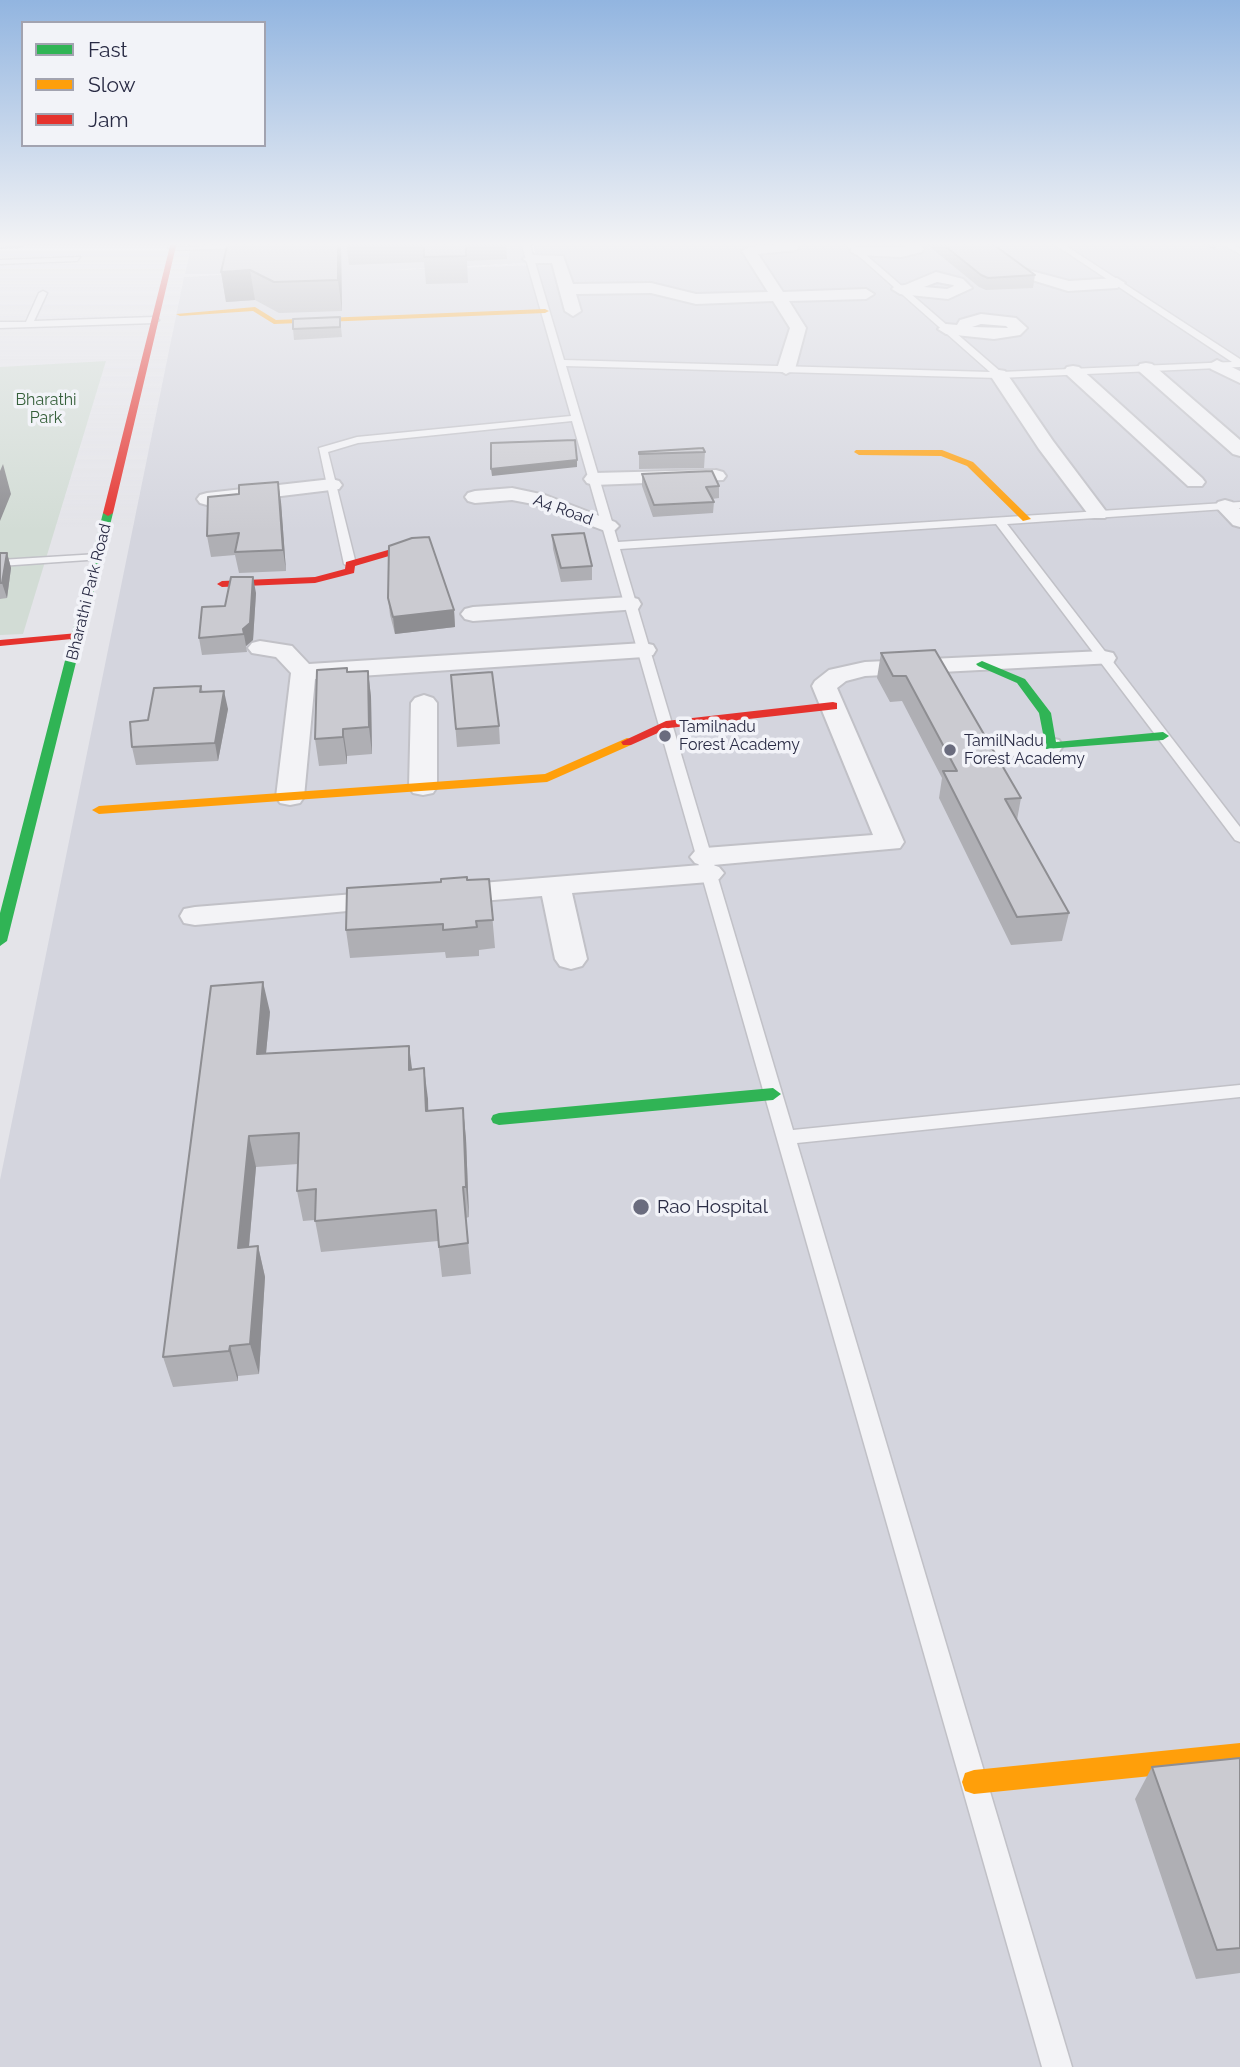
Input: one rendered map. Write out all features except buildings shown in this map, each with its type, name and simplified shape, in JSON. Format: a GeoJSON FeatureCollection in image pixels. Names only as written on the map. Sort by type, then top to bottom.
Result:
{"type":"FeatureCollection","features":[{"type":"Feature","properties":{"kind":"street","name":"Bharathi Park Road"},"geometry":{"type":"LineString","coordinates":[[0,941],[7,886],[78,636],[151,338]]}},
{"type":"Feature","properties":{"kind":"street"},"geometry":{"type":"LineString","coordinates":[[786,369],[795,338]]}},
{"type":"Feature","properties":{"kind":"street"},"geometry":{"type":"LineString","coordinates":[[1217,365],[1240,378]]}},
{"type":"Feature","properties":{"kind":"street"},"geometry":{"type":"LineString","coordinates":[[1146,368],[1240,450]]}},
{"type":"Feature","properties":{"kind":"street"},"geometry":{"type":"LineString","coordinates":[[1073,372],[1195,482]]}},
{"type":"Feature","properties":{"kind":"street"},"geometry":{"type":"LineString","coordinates":[[999,375],[1046,446],[1098,514]]}},
{"type":"Feature","properties":{"kind":"street"},"geometry":{"type":"LineString","coordinates":[[859,452],[942,453],[970,464],[1026,519]]}},
{"type":"Feature","properties":{"kind":"street"},"geometry":{"type":"LineString","coordinates":[[594,479],[716,476]]}},
{"type":"Feature","properties":{"kind":"street"},"geometry":{"type":"LineString","coordinates":[[207,499],[332,485]]}},
{"type":"Feature","properties":{"kind":"street","name":"A4 Road"},"geometry":{"type":"LineString","coordinates":[[475,497],[512,494],[538,499],[611,536]]}},
{"type":"Feature","properties":{"kind":"street"},"geometry":{"type":"LineString","coordinates":[[222,584],[315,580],[350,571],[351,564],[402,550]]}},
{"type":"Feature","properties":{"kind":"street"},"geometry":{"type":"LineString","coordinates":[[473,614],[630,604]]}},
{"type":"Feature","properties":{"kind":"street"},"geometry":{"type":"LineString","coordinates":[[0,643],[78,636]]}},
{"type":"Feature","properties":{"kind":"street"},"geometry":{"type":"LineString","coordinates":[[260,648],[283,651],[303,672],[290,797]]}},
{"type":"Feature","properties":{"kind":"street"},"geometry":{"type":"LineString","coordinates":[[303,672],[644,650]]}},
{"type":"Feature","properties":{"kind":"street"},"geometry":{"type":"LineString","coordinates":[[195,916],[555,886],[890,842],[824,686],[838,675],[865,669],[1104,658]]}},
{"type":"Feature","properties":{"kind":"street"},"geometry":{"type":"LineString","coordinates":[[982,664],[1021,681],[1045,713],[1050,746]]}},
{"type":"Feature","properties":{"kind":"street"},"geometry":{"type":"LineString","coordinates":[[423,787],[424,703]]}},
{"type":"Feature","properties":{"kind":"street"},"geometry":{"type":"LineString","coordinates":[[99,810],[547,778],[666,725],[833,706]]}},
{"type":"Feature","properties":{"kind":"street"},"geometry":{"type":"LineString","coordinates":[[1000,749],[1163,736]]}},
{"type":"Feature","properties":{"kind":"street"},"geometry":{"type":"LineString","coordinates":[[555,886],[571,959]]}},
{"type":"Feature","properties":{"kind":"street"},"geometry":{"type":"LineString","coordinates":[[499,1119],[773,1094]]}},
{"type":"Feature","properties":{"kind":"street"},"geometry":{"type":"LineString","coordinates":[[974,1782],[1240,1755]]}},
{"type":"Feature","properties":{"kind":"lane"},"geometry":{"type":"LineString","coordinates":[[553,338],[1057,2067]]}},
{"type":"Feature","properties":{"kind":"lane"},"geometry":{"type":"LineString","coordinates":[[963,338],[999,375]]}},
{"type":"Feature","properties":{"kind":"lane"},"geometry":{"type":"LineString","coordinates":[[1202,338],[1240,363]]}},
{"type":"Feature","properties":{"kind":"lane"},"geometry":{"type":"LineString","coordinates":[[560,363],[999,375],[1240,363]]}},
{"type":"Feature","properties":{"kind":"lane"},"geometry":{"type":"LineString","coordinates":[[351,564],[323,450],[357,440],[576,418]]}},
{"type":"Feature","properties":{"kind":"lane"},"geometry":{"type":"LineString","coordinates":[[611,536],[999,521],[1098,514],[1235,511]]}},
{"type":"Feature","properties":{"kind":"lane"},"geometry":{"type":"LineString","coordinates":[[999,521],[1240,837]]}},
{"type":"Feature","properties":{"kind":"lane"},"geometry":{"type":"LineString","coordinates":[[0,563],[98,556]]}},
{"type":"Feature","properties":{"kind":"lane"},"geometry":{"type":"LineString","coordinates":[[786,1138],[1240,1091]]}},
{"type":"Feature","properties":{"kind":"shaded area","name":"Tamilnadu Forest Academy"},"geometry":{"type":"Polygon","coordinates":[[[171,338],[1240,338],[1240,2067],[0,2067],[0,1180],[171,338]]]}},
{"type":"Feature","properties":{"kind":"green space","name":"Bharathi Park"},"geometry":{"type":"Polygon","coordinates":[[[106,361],[23,634],[0,635],[0,367],[106,361]]]}},
{"type":"Feature","properties":{"kind":"traffic: fast"},"geometry":{"type":"LineString","coordinates":[[0,941],[108,513]]}},
{"type":"Feature","properties":{"kind":"traffic: fast"},"geometry":{"type":"LineString","coordinates":[[982,664],[1021,681],[1045,713],[1050,746],[1163,736]]}},
{"type":"Feature","properties":{"kind":"traffic: fast"},"geometry":{"type":"LineString","coordinates":[[499,1119],[773,1094]]}},
{"type":"Feature","properties":{"kind":"traffic: slow"},"geometry":{"type":"LineString","coordinates":[[859,452],[942,453],[970,464],[1026,519]]}},
{"type":"Feature","properties":{"kind":"traffic: slow"},"geometry":{"type":"LineString","coordinates":[[99,810],[547,778],[627,742]]}},
{"type":"Feature","properties":{"kind":"traffic: slow"},"geometry":{"type":"LineString","coordinates":[[974,1782],[1240,1755]]}},
{"type":"Feature","properties":{"kind":"traffic: jam"},"geometry":{"type":"LineString","coordinates":[[108,513],[151,338]]}},
{"type":"Feature","properties":{"kind":"traffic: jam"},"geometry":{"type":"LineString","coordinates":[[222,584],[315,580],[350,571],[350,564],[402,549]]}},
{"type":"Feature","properties":{"kind":"traffic: jam"},"geometry":{"type":"LineString","coordinates":[[0,643],[78,636]]}},
{"type":"Feature","properties":{"kind":"traffic: jam"},"geometry":{"type":"LineString","coordinates":[[627,742],[666,725],[833,706]]}},
{"type":"Feature","properties":{"kind":"place","name":"Tamilnadu Forest Academy"},"geometry":{"type":"Point","coordinates":[665,736]}},
{"type":"Feature","properties":{"kind":"place","name":"TamilNadu Forest Academy"},"geometry":{"type":"Point","coordinates":[950,750]}},
{"type":"Feature","properties":{"kind":"place","name":"Rao Hospital"},"geometry":{"type":"Point","coordinates":[641,1207]}}]}
